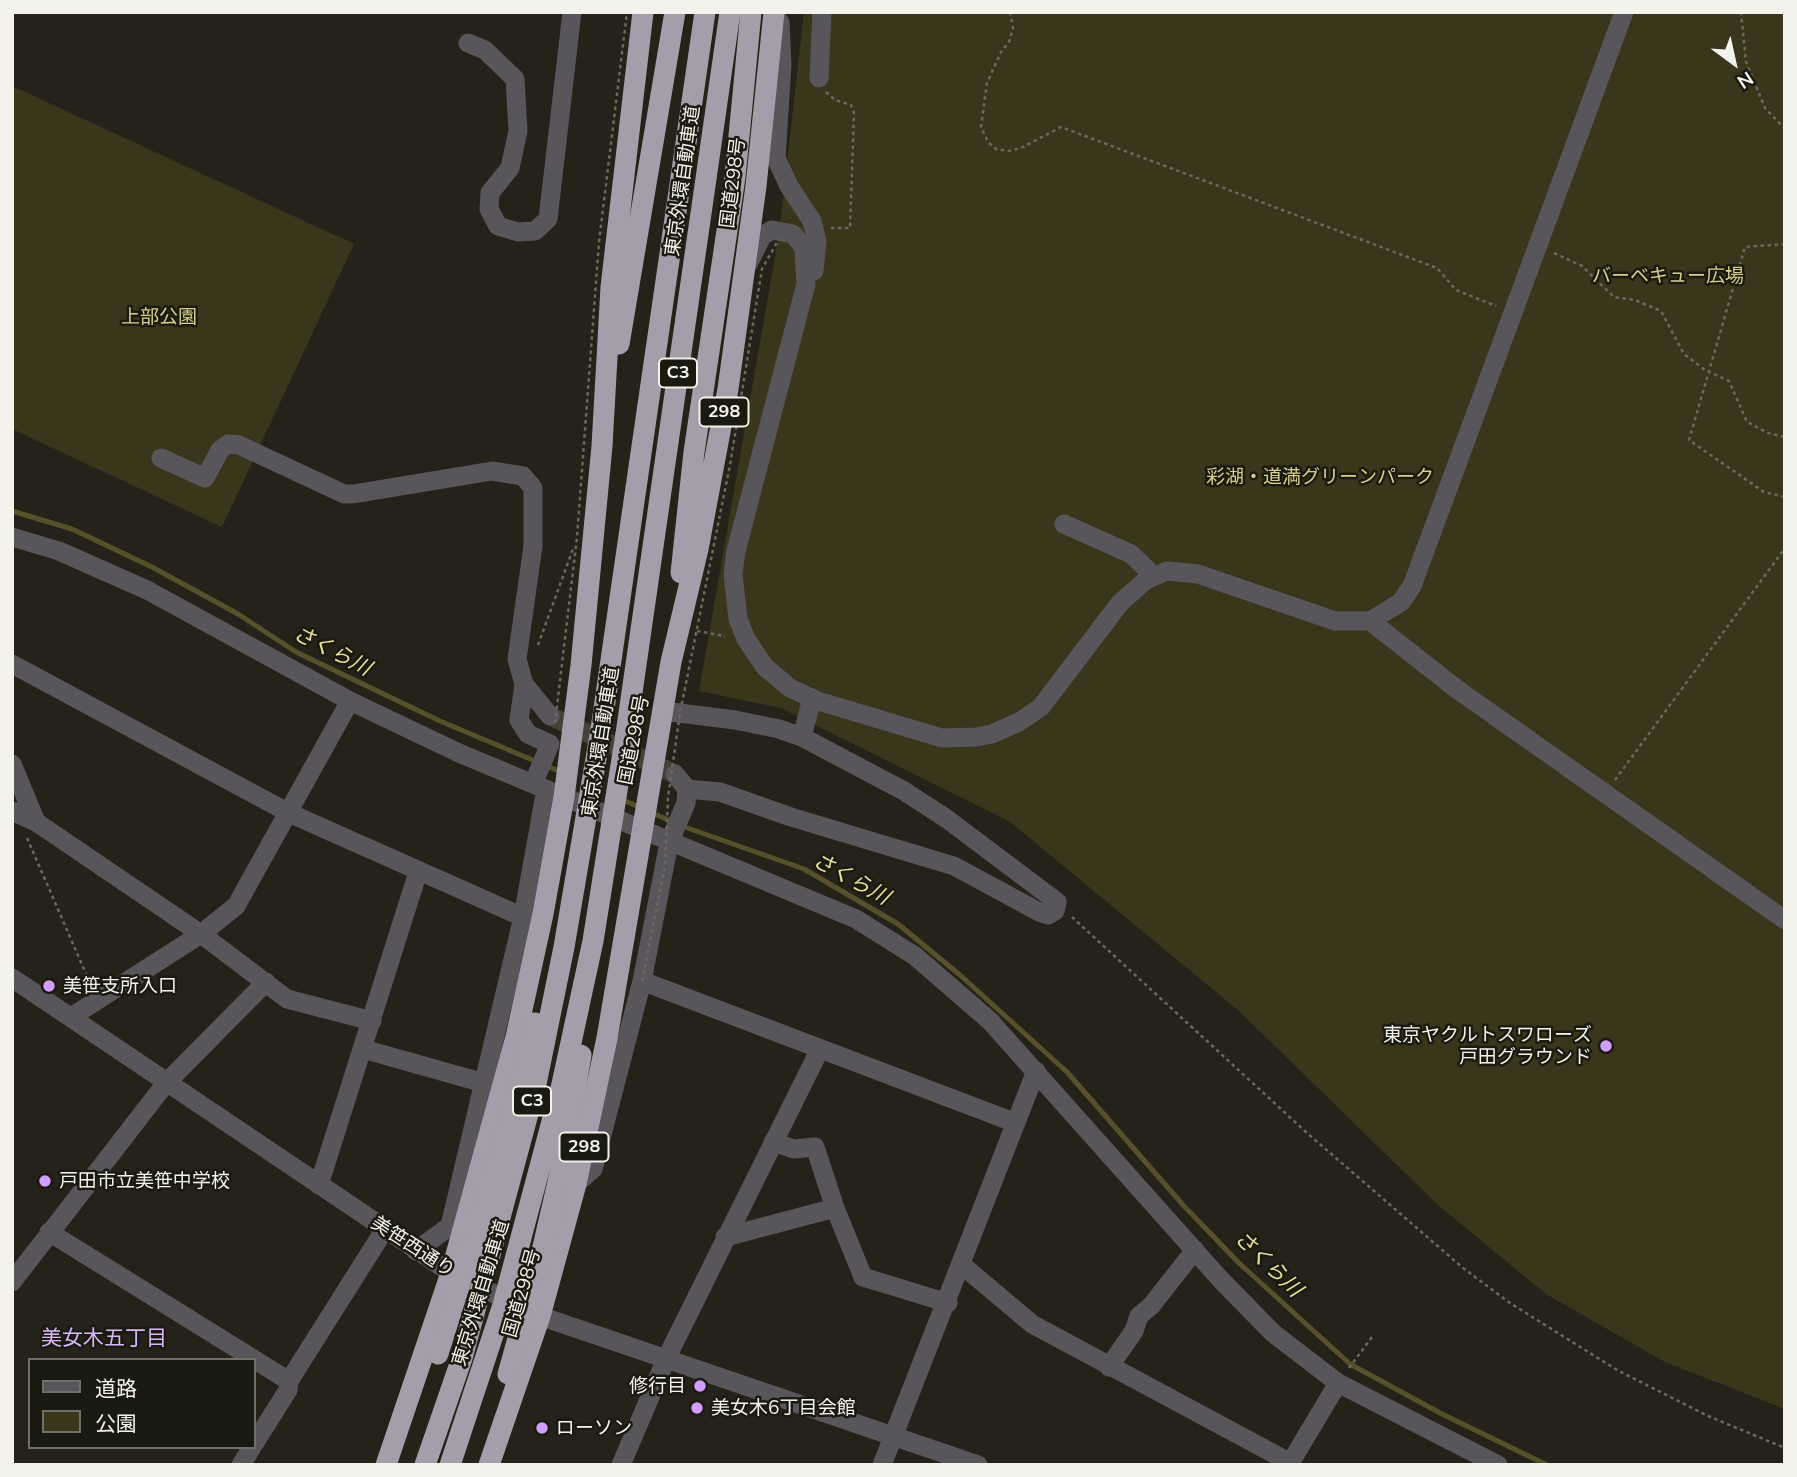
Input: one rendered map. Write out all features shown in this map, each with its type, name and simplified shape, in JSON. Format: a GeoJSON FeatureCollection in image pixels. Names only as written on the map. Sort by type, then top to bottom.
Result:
{"type":"FeatureCollection","features":[{"type":"Feature","properties":{"kind":"highway"},"geometry":{"type":"LineString","coordinates":[[602,446],[611,287],[643,12]]}},
{"type":"Feature","properties":{"kind":"highway"},"geometry":{"type":"LineString","coordinates":[[386,1465],[450,1273],[516,1037],[543,914],[556,782],[602,446],[674,12]]}},
{"type":"Feature","properties":{"kind":"highway","name":"東京外環自動車道"},"geometry":{"type":"LineString","coordinates":[[425,1465],[461,1358],[517,1161],[541,1061],[577,879],[705,12]]}},
{"type":"Feature","properties":{"kind":"highway","name":"東京外環自動車道"},"geometry":{"type":"LineString","coordinates":[[450,1465],[526,1225],[562,1084],[593,941],[626,734],[730,12]]}},
{"type":"Feature","properties":{"kind":"highway"},"geometry":{"type":"LineString","coordinates":[[671,662],[694,452],[735,177],[751,12]]}},
{"type":"Feature","properties":{"kind":"highway","name":"国道298号"},"geometry":{"type":"LineString","coordinates":[[489,1465],[540,1316],[576,1184],[607,1038],[642,819],[671,712],[671,662],[711,483],[745,271],[776,12]]}},
{"type":"Feature","properties":{"kind":"highway"},"geometry":{"type":"LineString","coordinates":[[401,1465],[492,1180],[577,879]]}},
{"type":"Feature","properties":{"kind":"highway"},"geometry":{"type":"LineString","coordinates":[[476,1465],[524,1321],[564,1156],[587,1014],[593,941]]}},
{"type":"Feature","properties":{"kind":"street"},"geometry":{"type":"LineString","coordinates":[[468,43],[485,50],[515,79],[518,131],[510,168],[490,193],[489,209],[498,226],[518,232],[535,231],[548,219],[572,12]]}},
{"type":"Feature","properties":{"kind":"street"},"geometry":{"type":"LineString","coordinates":[[776,12],[782,65],[776,158],[816,232],[814,270],[806,284],[736,551],[733,574],[738,619],[756,657],[777,678],[812,698],[943,738],[977,737],[1005,729],[1041,706],[1120,603],[1153,575],[1167,570],[1198,573],[1326,618],[1350,623],[1370,621],[1401,602],[1412,586],[1624,12]]}},
{"type":"Feature","properties":{"kind":"street"},"geometry":{"type":"LineString","coordinates":[[819,78],[822,12]]}},
{"type":"Feature","properties":{"kind":"street"},"geometry":{"type":"LineString","coordinates":[[745,271],[762,236],[772,230],[787,230],[801,240],[804,248],[806,284]]}},
{"type":"Feature","properties":{"kind":"street"},"geometry":{"type":"LineString","coordinates":[[161,458],[205,478],[220,450],[228,444],[239,444],[344,494],[492,471],[523,476],[533,488],[533,546],[517,659],[524,684],[553,720]]}},
{"type":"Feature","properties":{"kind":"street"},"geometry":{"type":"LineString","coordinates":[[1064,524],[1131,554],[1153,575]]}},
{"type":"Feature","properties":{"kind":"street"},"geometry":{"type":"LineString","coordinates":[[12,537],[60,551],[147,590],[350,701],[459,753],[556,782],[642,819],[672,839],[856,919],[915,956],[990,1021],[1195,1251],[1273,1333],[1342,1378],[1498,1465]]}},
{"type":"Feature","properties":{"kind":"street"},"geometry":{"type":"LineString","coordinates":[[1370,621],[1458,690],[1785,920]]}},
{"type":"Feature","properties":{"kind":"street"},"geometry":{"type":"LineString","coordinates":[[12,664],[289,813],[523,917]]}},
{"type":"Feature","properties":{"kind":"street"},"geometry":{"type":"LineString","coordinates":[[416,1251],[450,1226],[556,782],[548,751],[550,744],[522,728],[519,720],[524,684]]}},
{"type":"Feature","properties":{"kind":"street"},"geometry":{"type":"LineString","coordinates":[[802,737],[812,698]]}},
{"type":"Feature","properties":{"kind":"street"},"geometry":{"type":"LineString","coordinates":[[71,1017],[201,934],[236,906],[350,701]]}},
{"type":"Feature","properties":{"kind":"street"},"geometry":{"type":"LineString","coordinates":[[576,1184],[593,1169],[642,981],[683,789],[720,792],[791,817],[954,866],[1038,912],[1048,915],[1055,911],[1057,902],[947,819],[904,791],[802,737],[779,729],[671,712]]}},
{"type":"Feature","properties":{"kind":"street"},"geometry":{"type":"LineString","coordinates":[[12,764],[36,822]]}},
{"type":"Feature","properties":{"kind":"street"},"geometry":{"type":"LineString","coordinates":[[14,812],[36,822],[201,934],[286,999],[372,1021]]}},
{"type":"Feature","properties":{"kind":"street"},"geometry":{"type":"LineString","coordinates":[[319,1185],[418,872]]}},
{"type":"Feature","properties":{"kind":"street","name":"美笹西通り"},"geometry":{"type":"LineString","coordinates":[[12,978],[450,1273],[540,1316],[978,1465]]}},
{"type":"Feature","properties":{"kind":"street"},"geometry":{"type":"LineString","coordinates":[[642,981],[1016,1123]]}},
{"type":"Feature","properties":{"kind":"street"},"geometry":{"type":"LineString","coordinates":[[12,1282],[166,1083],[266,982]]}},
{"type":"Feature","properties":{"kind":"street"},"geometry":{"type":"LineString","coordinates":[[363,1049],[484,1083]]}},
{"type":"Feature","properties":{"kind":"street"},"geometry":{"type":"LineString","coordinates":[[625,1463],[667,1357],[820,1049]]}},
{"type":"Feature","properties":{"kind":"street"},"geometry":{"type":"LineString","coordinates":[[882,1465],[948,1303],[1036,1071]]}},
{"type":"Feature","properties":{"kind":"street"},"geometry":{"type":"LineString","coordinates":[[773,1142],[794,1149],[815,1147],[835,1208],[863,1276],[948,1303]]}},
{"type":"Feature","properties":{"kind":"street"},"geometry":{"type":"LineString","coordinates":[[725,1237],[835,1208]]}},
{"type":"Feature","properties":{"kind":"street"},"geometry":{"type":"LineString","coordinates":[[256,1441],[288,1390],[289,1381],[385,1229]]}},
{"type":"Feature","properties":{"kind":"street"},"geometry":{"type":"LineString","coordinates":[[49,1232],[252,1358]]}},
{"type":"Feature","properties":{"kind":"street"},"geometry":{"type":"LineString","coordinates":[[1109,1367],[1135,1331],[1139,1316],[1195,1251]]}},
{"type":"Feature","properties":{"kind":"street"},"geometry":{"type":"LineString","coordinates":[[962,1265],[1032,1324],[1290,1464],[1342,1378]]}},
{"type":"Feature","properties":{"kind":"street"},"geometry":{"type":"LineString","coordinates":[[256,1361],[289,1381]]}},
{"type":"Feature","properties":{"kind":"street"},"geometry":{"type":"LineString","coordinates":[[241,1465],[251,1449]]}},
{"type":"Feature","properties":{"kind":"path"},"geometry":{"type":"LineString","coordinates":[[553,720],[577,537],[599,243],[627,12]]}},
{"type":"Feature","properties":{"kind":"path"},"geometry":{"type":"LineString","coordinates":[[1010,12],[1013,28],[1009,42],[1001,52],[987,83],[981,127],[988,142],[996,149],[1010,151],[1023,147],[1061,127],[1437,268],[1456,290],[1513,314]]}},
{"type":"Feature","properties":{"kind":"path"},"geometry":{"type":"LineString","coordinates":[[1741,12],[1746,62],[1765,108],[1785,129]]}},
{"type":"Feature","properties":{"kind":"path"},"geometry":{"type":"LineString","coordinates":[[819,78],[830,97],[851,105],[854,113],[850,228],[824,228]]}},
{"type":"Feature","properties":{"kind":"path"},"geometry":{"type":"LineString","coordinates":[[642,981],[666,866],[671,712],[730,466],[762,269],[779,239]]}},
{"type":"Feature","properties":{"kind":"path"},"geometry":{"type":"LineString","coordinates":[[1785,244],[1745,247],[1689,440],[1765,492],[1785,497]]}},
{"type":"Feature","properties":{"kind":"path"},"geometry":{"type":"LineString","coordinates":[[1550,251],[1582,266],[1614,296],[1635,300],[1661,311],[1684,354],[1708,372],[1729,382],[1747,422],[1768,433],[1785,437]]}},
{"type":"Feature","properties":{"kind":"path"},"geometry":{"type":"LineString","coordinates":[[537,647],[577,537]]}},
{"type":"Feature","properties":{"kind":"path"},"geometry":{"type":"LineString","coordinates":[[1604,795],[1785,548]]}},
{"type":"Feature","properties":{"kind":"path"},"geometry":{"type":"LineString","coordinates":[[14,812],[97,999]]}},
{"type":"Feature","properties":{"kind":"path"},"geometry":{"type":"LineString","coordinates":[[1057,902],[1307,1133],[1462,1268],[1510,1303],[1617,1370],[1708,1416],[1785,1448]]}},
{"type":"Feature","properties":{"kind":"path"},"geometry":{"type":"LineString","coordinates":[[1342,1378],[1372,1337]]}},
{"type":"Feature","properties":{"kind":"green space","name":"彩湖・道満グリーンパーク"},"geometry":{"type":"Polygon","coordinates":[[[804,12],[1785,12],[1785,1409],[1665,1362],[1546,1294],[1438,1205],[1239,1011],[1009,821],[781,708],[699,691],[779,234],[804,12]]]}},
{"type":"Feature","properties":{"kind":"green space","name":"上部公園"},"geometry":{"type":"Polygon","coordinates":[[[12,86],[354,244],[222,527],[12,429],[12,86]]]}},
{"type":"Feature","properties":{"kind":"waterway","name":"さくら川"},"geometry":{"type":"LineString","coordinates":[[12,511],[72,529],[152,567],[238,614],[296,652],[440,721],[561,772]]}},
{"type":"Feature","properties":{"kind":"waterway","name":"さくら川"},"geometry":{"type":"LineString","coordinates":[[621,799],[641,808]]}},
{"type":"Feature","properties":{"kind":"waterway","name":"さくら川"},"geometry":{"type":"LineString","coordinates":[[650,812],[673,822]]}},
{"type":"Feature","properties":{"kind":"waterway","name":"さくら川"},"geometry":{"type":"LineString","coordinates":[[682,826],[804,869],[898,924],[960,975],[1067,1072],[1183,1205],[1239,1263],[1350,1364],[1440,1413],[1547,1465]]}},
{"type":"Feature","properties":{"kind":"tunnel"},"geometry":{"type":"LineString","coordinates":[[550,716],[675,774]]}},
{"type":"Feature","properties":{"kind":"place","name":"美笹支所入口"},"geometry":{"type":"Point","coordinates":[49,986]}},
{"type":"Feature","properties":{"kind":"place","name":"東京ヤクルトスワローズ 戸田グラウンド"},"geometry":{"type":"Point","coordinates":[1606,1046]}},
{"type":"Feature","properties":{"kind":"place","name":"戸田市立美笹中学校"},"geometry":{"type":"Point","coordinates":[45,1181]}},
{"type":"Feature","properties":{"kind":"place","name":"修行目"},"geometry":{"type":"Point","coordinates":[700,1386]}},
{"type":"Feature","properties":{"kind":"place","name":"美女木6丁目会館"},"geometry":{"type":"Point","coordinates":[697,1408]}},
{"type":"Feature","properties":{"kind":"place","name":"ローソン"},"geometry":{"type":"Point","coordinates":[542,1428]}},
{"type":"Feature","properties":{"kind":"district","name":"美女木五丁目"},"geometry":{"type":"Point","coordinates":[104,1339]}},
{"type":"Feature","properties":{"kind":"park label","name":"バーベキュー広場"},"geometry":{"type":"Point","coordinates":[1668,276]}}]}
